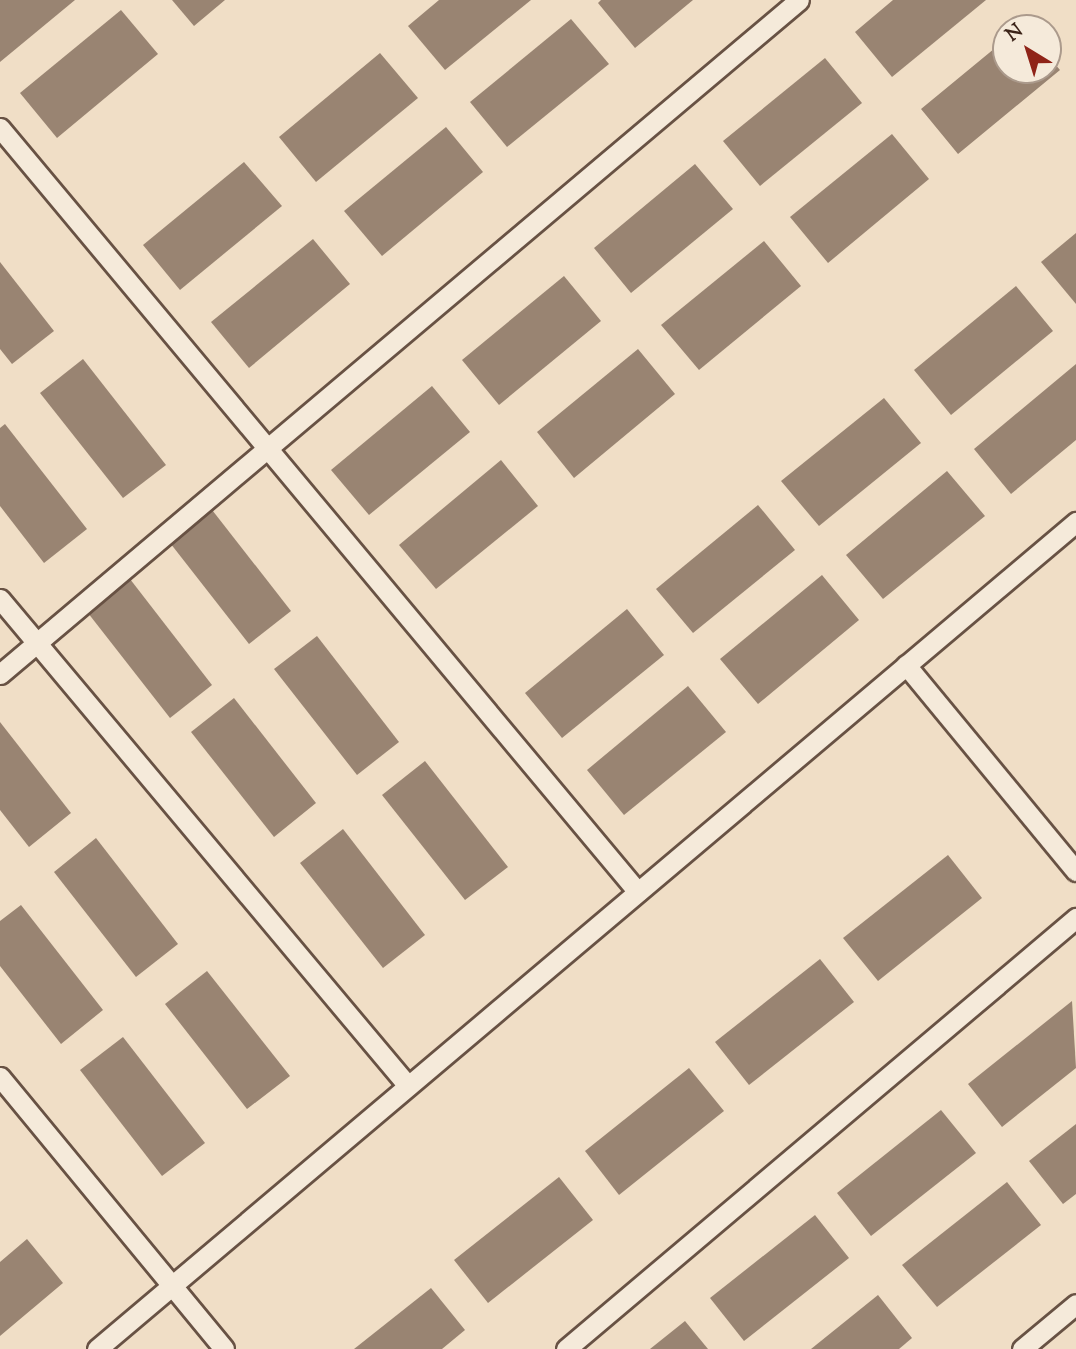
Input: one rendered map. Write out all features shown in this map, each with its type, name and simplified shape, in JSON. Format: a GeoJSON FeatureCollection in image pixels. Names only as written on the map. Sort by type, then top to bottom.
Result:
{"type":"FeatureCollection","features":[{"type":"Feature","properties":{"kind":"lane"},"geometry":{"type":"LineString","coordinates":[[0,674],[799,0]]}},
{"type":"Feature","properties":{"kind":"lane"},"geometry":{"type":"LineString","coordinates":[[0,128],[638,892]]}},
{"type":"Feature","properties":{"kind":"lane"},"geometry":{"type":"LineString","coordinates":[[97,1349],[1076,522]]}},
{"type":"Feature","properties":{"kind":"lane"},"geometry":{"type":"LineString","coordinates":[[0,599],[408,1086]]}},
{"type":"Feature","properties":{"kind":"lane"},"geometry":{"type":"LineString","coordinates":[[906,665],[1076,871]]}},
{"type":"Feature","properties":{"kind":"lane"},"geometry":{"type":"LineString","coordinates":[[566,1349],[1076,918]]}},
{"type":"Feature","properties":{"kind":"lane"},"geometry":{"type":"LineString","coordinates":[[0,1077],[223,1349]]}},
{"type":"Feature","properties":{"kind":"lane"},"geometry":{"type":"LineString","coordinates":[[1022,1349],[1076,1304]]}},
{"type":"Feature","properties":{"kind":"building"},"geometry":{"type":"Polygon","coordinates":[[[0,0],[75,0],[0,62],[0,0]]]}},
{"type":"Feature","properties":{"kind":"building"},"geometry":{"type":"Polygon","coordinates":[[[172,0],[225,0],[194,26],[172,0]]]}},
{"type":"Feature","properties":{"kind":"building"},"geometry":{"type":"Polygon","coordinates":[[[439,0],[531,0],[445,70],[408,26],[439,0]]]}},
{"type":"Feature","properties":{"kind":"building"},"geometry":{"type":"Polygon","coordinates":[[[601,0],[693,0],[635,48],[598,3],[601,0]]]}},
{"type":"Feature","properties":{"kind":"building"},"geometry":{"type":"Polygon","coordinates":[[[893,0],[986,0],[892,77],[855,32],[893,0]]]}},
{"type":"Feature","properties":{"kind":"building"},"geometry":{"type":"Polygon","coordinates":[[[121,10],[158,54],[57,138],[20,93],[121,10]]]}},
{"type":"Feature","properties":{"kind":"building"},"geometry":{"type":"Polygon","coordinates":[[[571,19],[609,64],[507,147],[470,102],[571,19]]]}},
{"type":"Feature","properties":{"kind":"building"},"geometry":{"type":"Polygon","coordinates":[[[992,51],[992,84],[1043,84],[958,154],[921,109],[992,51]]]}},
{"type":"Feature","properties":{"kind":"building"},"geometry":{"type":"Polygon","coordinates":[[[380,53],[418,98],[316,182],[279,137],[380,53]]]}},
{"type":"Feature","properties":{"kind":"building"},"geometry":{"type":"Polygon","coordinates":[[[825,58],[862,103],[760,186],[723,141],[825,58]]]}},
{"type":"Feature","properties":{"kind":"building"},"geometry":{"type":"Polygon","coordinates":[[[446,127],[483,172],[382,256],[344,211],[446,127]]]}},
{"type":"Feature","properties":{"kind":"building"},"geometry":{"type":"Polygon","coordinates":[[[892,134],[929,179],[828,263],[790,217],[892,134]]]}},
{"type":"Feature","properties":{"kind":"building"},"geometry":{"type":"Polygon","coordinates":[[[244,162],[282,206],[180,290],[143,245],[244,162]]]}},
{"type":"Feature","properties":{"kind":"building"},"geometry":{"type":"Polygon","coordinates":[[[695,164],[733,209],[631,293],[594,248],[695,164]]]}},
{"type":"Feature","properties":{"kind":"building"},"geometry":{"type":"Polygon","coordinates":[[[1076,233],[1076,304],[1041,262],[1076,233]]]}},
{"type":"Feature","properties":{"kind":"building"},"geometry":{"type":"Polygon","coordinates":[[[313,239],[350,284],[249,368],[211,322],[313,239]]]}},
{"type":"Feature","properties":{"kind":"building"},"geometry":{"type":"Polygon","coordinates":[[[764,241],[801,286],[699,370],[661,325],[764,241]]]}},
{"type":"Feature","properties":{"kind":"building"},"geometry":{"type":"Polygon","coordinates":[[[0,262],[54,331],[12,364],[0,349],[0,262]]]}},
{"type":"Feature","properties":{"kind":"building"},"geometry":{"type":"Polygon","coordinates":[[[564,276],[601,321],[499,405],[462,360],[564,276]]]}},
{"type":"Feature","properties":{"kind":"building"},"geometry":{"type":"Polygon","coordinates":[[[1016,286],[1053,331],[951,415],[914,370],[1016,286]]]}},
{"type":"Feature","properties":{"kind":"building"},"geometry":{"type":"Polygon","coordinates":[[[638,349],[675,394],[574,478],[537,432],[638,349]]]}},
{"type":"Feature","properties":{"kind":"building"},"geometry":{"type":"Polygon","coordinates":[[[83,359],[166,465],[123,498],[40,393],[83,359]]]}},
{"type":"Feature","properties":{"kind":"building"},"geometry":{"type":"Polygon","coordinates":[[[1076,364],[1076,440],[1011,494],[974,449],[1076,364]]]}},
{"type":"Feature","properties":{"kind":"building"},"geometry":{"type":"Polygon","coordinates":[[[432,386],[470,432],[369,515],[331,470],[432,386]]]}},
{"type":"Feature","properties":{"kind":"building"},"geometry":{"type":"Polygon","coordinates":[[[884,398],[921,443],[819,526],[781,481],[884,398]]]}},
{"type":"Feature","properties":{"kind":"building"},"geometry":{"type":"Polygon","coordinates":[[[5,424],[87,529],[44,563],[0,506],[0,428],[5,424]]]}},
{"type":"Feature","properties":{"kind":"building"},"geometry":{"type":"Polygon","coordinates":[[[501,460],[538,506],[436,589],[399,545],[501,460]]]}},
{"type":"Feature","properties":{"kind":"building"},"geometry":{"type":"Polygon","coordinates":[[[947,471],[985,516],[883,599],[846,555],[947,471]]]}},
{"type":"Feature","properties":{"kind":"building"},"geometry":{"type":"Polygon","coordinates":[[[758,505],[795,550],[693,633],[656,589],[758,505]]]}},
{"type":"Feature","properties":{"kind":"building"},"geometry":{"type":"Polygon","coordinates":[[[209,506],[291,611],[249,644],[167,539],[209,506]]]}},
{"type":"Feature","properties":{"kind":"building"},"geometry":{"type":"Polygon","coordinates":[[[822,575],[859,620],[758,704],[720,659],[822,575]]]}},
{"type":"Feature","properties":{"kind":"building"},"geometry":{"type":"Polygon","coordinates":[[[130,579],[212,685],[170,718],[88,613],[130,579]]]}},
{"type":"Feature","properties":{"kind":"building"},"geometry":{"type":"Polygon","coordinates":[[[627,609],[664,655],[562,738],[525,693],[627,609]]]}},
{"type":"Feature","properties":{"kind":"building"},"geometry":{"type":"Polygon","coordinates":[[[317,636],[399,742],[357,775],[274,669],[317,636]]]}},
{"type":"Feature","properties":{"kind":"building"},"geometry":{"type":"Polygon","coordinates":[[[688,686],[726,732],[624,815],[587,770],[688,686]]]}},
{"type":"Feature","properties":{"kind":"building"},"geometry":{"type":"Polygon","coordinates":[[[234,698],[316,803],[274,837],[191,732],[234,698]]]}},
{"type":"Feature","properties":{"kind":"building"},"geometry":{"type":"Polygon","coordinates":[[[0,722],[71,813],[29,847],[0,810],[0,722]]]}},
{"type":"Feature","properties":{"kind":"building"},"geometry":{"type":"Polygon","coordinates":[[[425,761],[508,867],[465,900],[382,795],[425,761]]]}},
{"type":"Feature","properties":{"kind":"building"},"geometry":{"type":"Polygon","coordinates":[[[343,829],[425,935],[383,968],[300,863],[343,829]]]}},
{"type":"Feature","properties":{"kind":"building"},"geometry":{"type":"Polygon","coordinates":[[[96,838],[178,944],[136,977],[54,872],[96,838]]]}},
{"type":"Feature","properties":{"kind":"building"},"geometry":{"type":"Polygon","coordinates":[[[948,855],[982,898],[878,981],[843,938],[948,855]]]}},
{"type":"Feature","properties":{"kind":"building"},"geometry":{"type":"Polygon","coordinates":[[[21,905],[103,1010],[61,1044],[0,966],[0,921],[21,905]]]}},
{"type":"Feature","properties":{"kind":"building"},"geometry":{"type":"Polygon","coordinates":[[[820,959],[854,1002],[749,1085],[715,1042],[820,959]]]}},
{"type":"Feature","properties":{"kind":"building"},"geometry":{"type":"Polygon","coordinates":[[[207,971],[290,1076],[247,1109],[165,1004],[207,971]]]}},
{"type":"Feature","properties":{"kind":"building"},"geometry":{"type":"Polygon","coordinates":[[[1072,1001],[1076,1068],[1002,1127],[968,1084],[1072,1001]]]}},
{"type":"Feature","properties":{"kind":"building"},"geometry":{"type":"Polygon","coordinates":[[[123,1037],[205,1143],[162,1176],[80,1070],[123,1037]]]}},
{"type":"Feature","properties":{"kind":"building"},"geometry":{"type":"Polygon","coordinates":[[[689,1068],[724,1111],[619,1195],[585,1151],[689,1068]]]}},
{"type":"Feature","properties":{"kind":"building"},"geometry":{"type":"Polygon","coordinates":[[[941,1110],[976,1153],[871,1236],[837,1193],[941,1110]]]}},
{"type":"Feature","properties":{"kind":"building"},"geometry":{"type":"Polygon","coordinates":[[[1076,1124],[1076,1194],[1063,1204],[1029,1161],[1076,1124]]]}},
{"type":"Feature","properties":{"kind":"building"},"geometry":{"type":"Polygon","coordinates":[[[559,1177],[593,1220],[488,1303],[454,1260],[559,1177]]]}},
{"type":"Feature","properties":{"kind":"building"},"geometry":{"type":"Polygon","coordinates":[[[1007,1182],[1041,1225],[937,1307],[902,1265],[1007,1182]]]}},
{"type":"Feature","properties":{"kind":"building"},"geometry":{"type":"Polygon","coordinates":[[[815,1215],[849,1258],[744,1341],[710,1298],[815,1215]]]}},
{"type":"Feature","properties":{"kind":"building"},"geometry":{"type":"Polygon","coordinates":[[[27,1239],[63,1283],[0,1336],[0,1262],[27,1239]]]}},
{"type":"Feature","properties":{"kind":"building"},"geometry":{"type":"Polygon","coordinates":[[[431,1288],[465,1330],[442,1349],[354,1349],[431,1288]]]}},
{"type":"Feature","properties":{"kind":"building"},"geometry":{"type":"Polygon","coordinates":[[[878,1295],[912,1338],[899,1349],[811,1349],[878,1295]]]}},
{"type":"Feature","properties":{"kind":"building"},"geometry":{"type":"Polygon","coordinates":[[[685,1321],[708,1349],[650,1349],[685,1321]]]}}]}
